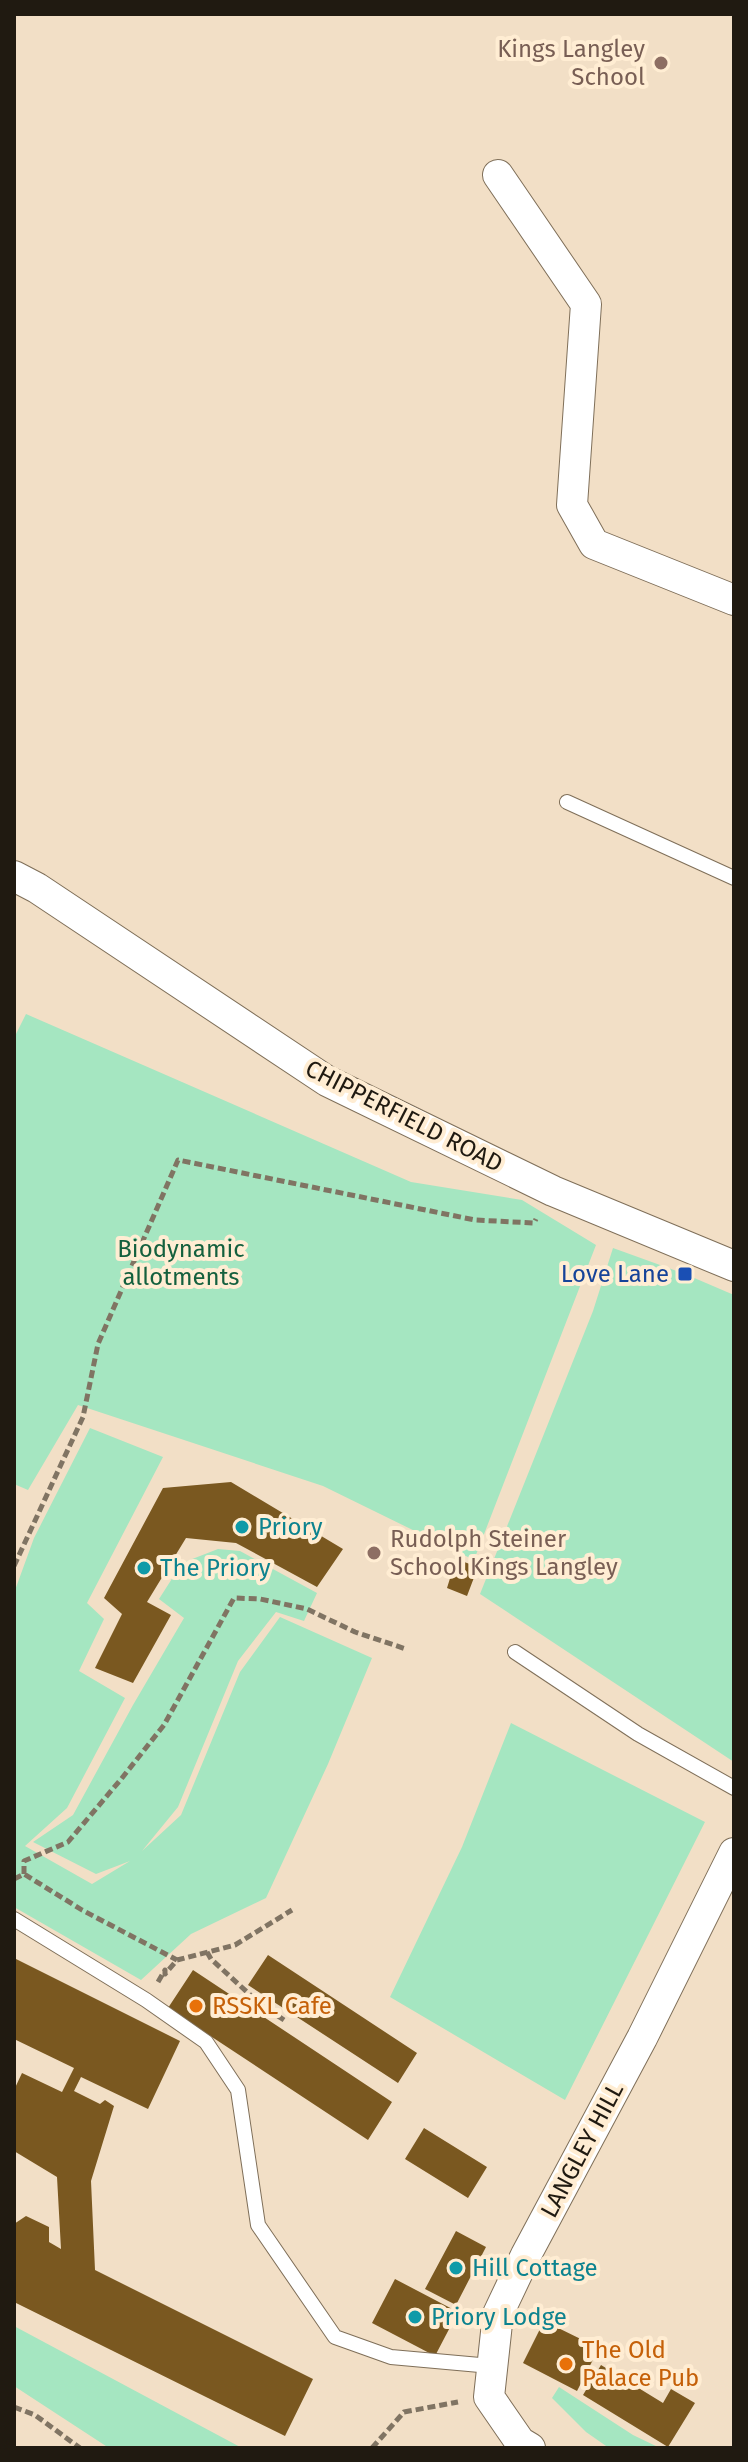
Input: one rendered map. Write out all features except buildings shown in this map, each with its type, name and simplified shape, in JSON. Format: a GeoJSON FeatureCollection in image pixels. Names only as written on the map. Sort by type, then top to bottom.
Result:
{"type":"FeatureCollection","features":[{"type":"Feature","properties":{"kind":"street"},"geometry":{"type":"LineString","coordinates":[[498,175],[586,304],[572,505],[579,518],[594,544],[734,600]]}},
{"type":"Feature","properties":{"kind":"street","name":"CHIPPERFIELD ROAD"},"geometry":{"type":"LineString","coordinates":[[14,876],[37,888],[327,1081],[553,1191],[734,1266]]}},
{"type":"Feature","properties":{"kind":"street","name":"LANGLEY HILL"},"geometry":{"type":"LineString","coordinates":[[489,2397],[498,2314],[642,2038],[734,1853]]}},
{"type":"Feature","properties":{"kind":"street"},"geometry":{"type":"LineString","coordinates":[[489,2397],[520,2442],[530,2448]]}},
{"type":"Feature","properties":{"kind":"lane"},"geometry":{"type":"LineString","coordinates":[[567,802],[734,878]]}},
{"type":"Feature","properties":{"kind":"lane"},"geometry":{"type":"LineString","coordinates":[[515,1652],[638,1734],[734,1788]]}},
{"type":"Feature","properties":{"kind":"lane"},"geometry":{"type":"LineString","coordinates":[[14,1919],[146,2000],[206,2042],[238,2090],[258,2225],[335,2337],[391,2357],[491,2366]]}},
{"type":"Feature","properties":{"kind":"path"},"geometry":{"type":"LineString","coordinates":[[14,1566],[83,1417],[98,1344],[178,1160],[475,1220],[534,1223],[553,1191]]}},
{"type":"Feature","properties":{"kind":"path"},"geometry":{"type":"LineString","coordinates":[[24,1874],[24,1861],[68,1842],[164,1725],[234,1598],[260,1599],[307,1609],[355,1632],[406,1649]]}},
{"type":"Feature","properties":{"kind":"path"},"geometry":{"type":"LineString","coordinates":[[14,1879],[24,1874]]}},
{"type":"Feature","properties":{"kind":"path"},"geometry":{"type":"LineString","coordinates":[[24,1874],[82,1910],[177,1960]]}},
{"type":"Feature","properties":{"kind":"path"},"geometry":{"type":"LineString","coordinates":[[165,1970],[165,1974],[177,1960],[235,1945],[292,1910]]}},
{"type":"Feature","properties":{"kind":"path"},"geometry":{"type":"LineString","coordinates":[[207,1952],[259,2003],[284,2020]]}},
{"type":"Feature","properties":{"kind":"path"},"geometry":{"type":"LineString","coordinates":[[372,2448],[404,2412],[489,2397]]}},
{"type":"Feature","properties":{"kind":"path"},"geometry":{"type":"LineString","coordinates":[[14,2407],[35,2415],[80,2448]]}},
{"type":"Feature","properties":{"kind":"green space","name":"Biodynamic allotments"},"geometry":{"type":"Polygon","coordinates":[[[26,1014],[411,1182],[522,1200],[596,1245],[474,1560],[323,1486],[78,1405],[28,1490],[14,1484],[14,1038],[26,1014]]]}},
{"type":"Feature","properties":{"kind":"green space"},"geometry":{"type":"Polygon","coordinates":[[[613,1248],[734,1295],[734,1762],[480,1594],[593,1311],[613,1248]]]}},
{"type":"Feature","properties":{"kind":"green space"},"geometry":{"type":"Polygon","coordinates":[[[90,1428],[163,1457],[87,1603],[104,1619],[79,1671],[125,1698],[67,1808],[25,1846],[92,1884],[130,1861],[96,1874],[33,1842],[73,1815],[184,1618],[159,1599],[182,1563],[218,1549],[240,1551],[317,1593],[304,1621],[276,1612],[238,1661],[178,1807],[142,1851],[181,1815],[240,1672],[280,1617],[372,1658],[328,1764],[266,1898],[191,1934],[141,1980],[14,1907],[14,1593],[34,1538],[90,1428]]]}},
{"type":"Feature","properties":{"kind":"green space"},"geometry":{"type":"Polygon","coordinates":[[[511,1723],[705,1822],[565,2100],[390,1997],[462,1847],[511,1723]]]}},
{"type":"Feature","properties":{"kind":"green space"},"geometry":{"type":"Polygon","coordinates":[[[14,2326],[242,2448],[109,2448],[14,2386],[14,2326]]]}},
{"type":"Feature","properties":{"kind":"green space"},"geometry":{"type":"Polygon","coordinates":[[[559,2387],[633,2435],[660,2448],[609,2448],[586,2432],[552,2398],[559,2387]]]}},
{"type":"Feature","properties":{"kind":"place","name":"Kings Langley School"},"geometry":{"type":"Point","coordinates":[661,63]}},
{"type":"Feature","properties":{"kind":"place","name":"Love Lane"},"geometry":{"type":"Point","coordinates":[685,1274]}},
{"type":"Feature","properties":{"kind":"place","name":"Priory"},"geometry":{"type":"Point","coordinates":[242,1527]}},
{"type":"Feature","properties":{"kind":"place","name":"Rudolph Steiner School Kings Langley"},"geometry":{"type":"Point","coordinates":[374,1553]}},
{"type":"Feature","properties":{"kind":"place","name":"The Priory"},"geometry":{"type":"Point","coordinates":[144,1568]}},
{"type":"Feature","properties":{"kind":"place","name":"RSSKL Cafe"},"geometry":{"type":"Point","coordinates":[196,2006]}},
{"type":"Feature","properties":{"kind":"place","name":"Hill Cottage"},"geometry":{"type":"Point","coordinates":[456,2268]}},
{"type":"Feature","properties":{"kind":"place","name":"Priory Lodge"},"geometry":{"type":"Point","coordinates":[415,2317]}},
{"type":"Feature","properties":{"kind":"place","name":"The Old Palace Pub"},"geometry":{"type":"Point","coordinates":[566,2364]}}]}
